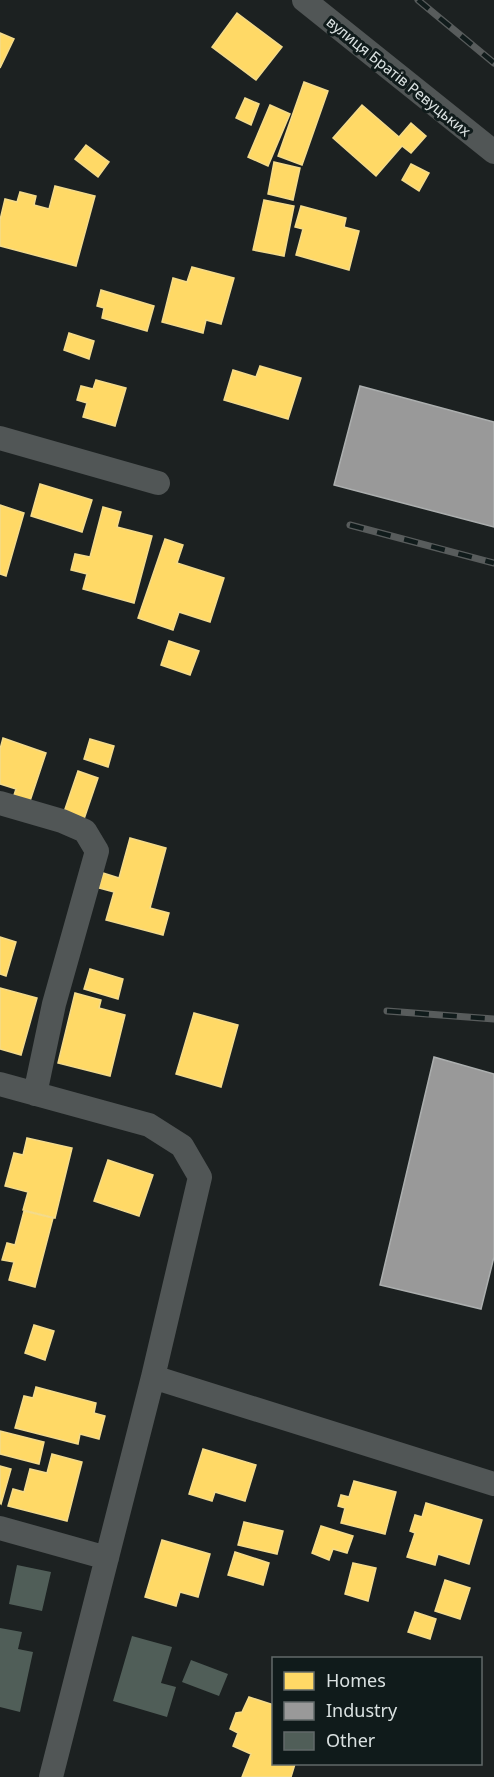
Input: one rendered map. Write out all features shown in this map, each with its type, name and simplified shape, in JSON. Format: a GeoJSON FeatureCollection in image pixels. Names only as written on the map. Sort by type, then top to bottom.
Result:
{"type":"FeatureCollection","features":[{"type":"Feature","properties":{"kind":"street","name":"вулиця Братів Ревуцьких"},"geometry":{"type":"LineString","coordinates":[[304,0],[494,152]]}},
{"type":"Feature","properties":{"kind":"street"},"geometry":{"type":"LineString","coordinates":[[0,438],[158,483]]}},
{"type":"Feature","properties":{"kind":"street"},"geometry":{"type":"LineString","coordinates":[[0,803],[62,821],[85,831],[97,851],[54,1004],[35,1094]]}},
{"type":"Feature","properties":{"kind":"street"},"geometry":{"type":"LineString","coordinates":[[0,1084],[148,1125],[182,1146],[200,1177],[153,1377],[51,1777]]}},
{"type":"Feature","properties":{"kind":"street"},"geometry":{"type":"LineString","coordinates":[[153,1377],[494,1484]]}},
{"type":"Feature","properties":{"kind":"street"},"geometry":{"type":"LineString","coordinates":[[0,1528],[107,1558]]}},
{"type":"Feature","properties":{"kind":"building: Homes"},"geometry":{"type":"Polygon","coordinates":[[[237,13],[282,47],[256,80],[212,47],[237,13]]]}},
{"type":"Feature","properties":{"kind":"building: Homes"},"geometry":{"type":"Polygon","coordinates":[[[0,33],[14,39],[0,68],[0,33]]]}},
{"type":"Feature","properties":{"kind":"building: Homes"},"geometry":{"type":"Polygon","coordinates":[[[304,82],[328,91],[302,165],[278,156],[304,82]]]}},
{"type":"Feature","properties":{"kind":"building: Homes"},"geometry":{"type":"Polygon","coordinates":[[[245,98],[259,104],[251,125],[236,118],[245,98]]]}},
{"type":"Feature","properties":{"kind":"building: Homes"},"geometry":{"type":"Polygon","coordinates":[[[270,105],[290,114],[268,166],[248,157],[270,105]]]}},
{"type":"Feature","properties":{"kind":"building: Homes"},"geometry":{"type":"Polygon","coordinates":[[[362,105],[399,137],[411,123],[426,136],[411,153],[402,146],[376,176],[333,138],[362,105]]]}},
{"type":"Feature","properties":{"kind":"building: Homes"},"geometry":{"type":"Polygon","coordinates":[[[86,145],[109,162],[98,177],[75,159],[86,145]]]}},
{"type":"Feature","properties":{"kind":"building: Homes"},"geometry":{"type":"Polygon","coordinates":[[[274,162],[300,168],[293,200],[268,194],[274,162]]]}},
{"type":"Feature","properties":{"kind":"building: Homes"},"geometry":{"type":"Polygon","coordinates":[[[411,164],[429,173],[419,191],[402,180],[411,164]]]}},
{"type":"Feature","properties":{"kind":"building: Homes"},"geometry":{"type":"Polygon","coordinates":[[[55,186],[95,196],[76,266],[0,246],[0,220],[5,199],[17,202],[20,192],[36,196],[34,205],[49,209],[55,186]]]}},
{"type":"Feature","properties":{"kind":"building: Homes"},"geometry":{"type":"Polygon","coordinates":[[[264,200],[294,206],[284,256],[253,250],[264,200]]]}},
{"type":"Feature","properties":{"kind":"building: Homes"},"geometry":{"type":"Polygon","coordinates":[[[301,206],[346,218],[344,227],[359,231],[349,270],[296,255],[303,229],[295,227],[301,206]]]}},
{"type":"Feature","properties":{"kind":"building: Homes"},"geometry":{"type":"Polygon","coordinates":[[[192,267],[234,278],[221,324],[206,320],[203,333],[162,322],[173,278],[187,282],[192,267]]]}},
{"type":"Feature","properties":{"kind":"building: Homes"},"geometry":{"type":"Polygon","coordinates":[[[101,290],[154,306],[147,331],[102,318],[104,308],[97,306],[101,290]]]}},
{"type":"Feature","properties":{"kind":"building: Homes"},"geometry":{"type":"Polygon","coordinates":[[[69,333],[94,341],[89,359],[64,350],[69,333]]]}},
{"type":"Feature","properties":{"kind":"building: Homes"},"geometry":{"type":"Polygon","coordinates":[[[260,366],[301,378],[288,419],[224,400],[233,370],[256,377],[260,366]]]}},
{"type":"Feature","properties":{"kind":"building: Homes"},"geometry":{"type":"Polygon","coordinates":[[[96,380],[126,388],[115,426],[83,417],[87,403],[77,400],[81,386],[93,389],[96,380]]]}},
{"type":"Feature","properties":{"kind":"building: Homes"},"geometry":{"type":"Polygon","coordinates":[[[40,484],[92,500],[82,532],[31,516],[40,484]]]}},
{"type":"Feature","properties":{"kind":"building: Homes"},"geometry":{"type":"Polygon","coordinates":[[[0,505],[24,513],[6,576],[0,574],[0,505]]]}},
{"type":"Feature","properties":{"kind":"building: Homes"},"geometry":{"type":"Polygon","coordinates":[[[103,507],[121,512],[117,527],[152,536],[134,603],[83,589],[87,574],[71,570],[75,554],[90,557],[103,507]]]}},
{"type":"Feature","properties":{"kind":"building: Homes"},"geometry":{"type":"Polygon","coordinates":[[[165,539],[183,545],[177,563],[224,578],[210,622],[179,612],[173,630],[138,618],[165,539]]]}},
{"type":"Feature","properties":{"kind":"building: Homes"},"geometry":{"type":"Polygon","coordinates":[[[169,641],[199,651],[190,675],[161,665],[169,641]]]}},
{"type":"Feature","properties":{"kind":"building: Homes"},"geometry":{"type":"Polygon","coordinates":[[[3,738],[46,753],[29,804],[13,798],[16,789],[0,784],[0,749],[3,738]]]}},
{"type":"Feature","properties":{"kind":"building: Homes"},"geometry":{"type":"Polygon","coordinates":[[[90,739],[114,746],[108,767],[84,759],[90,739]]]}},
{"type":"Feature","properties":{"kind":"building: Homes"},"geometry":{"type":"Polygon","coordinates":[[[78,771],[98,778],[84,819],[64,812],[78,771]]]}},
{"type":"Feature","properties":{"kind":"building: Homes"},"geometry":{"type":"Polygon","coordinates":[[[130,838],[166,848],[150,908],[169,913],[163,935],[106,920],[114,892],[99,888],[103,873],[119,878],[130,838]]]}},
{"type":"Feature","properties":{"kind":"building: Homes"},"geometry":{"type":"Polygon","coordinates":[[[0,937],[16,942],[6,976],[0,974],[0,937]]]}},
{"type":"Feature","properties":{"kind":"building: Homes"},"geometry":{"type":"Polygon","coordinates":[[[90,969],[123,979],[118,999],[84,989],[90,969]]]}},
{"type":"Feature","properties":{"kind":"building: Homes"},"geometry":{"type":"Polygon","coordinates":[[[0,988],[37,998],[21,1055],[0,1049],[0,988]]]}},
{"type":"Feature","properties":{"kind":"building: Homes"},"geometry":{"type":"Polygon","coordinates":[[[75,993],[101,1000],[99,1008],[125,1015],[110,1076],[58,1063],[75,993]]]}},
{"type":"Feature","properties":{"kind":"building: Homes"},"geometry":{"type":"Polygon","coordinates":[[[194,1013],[238,1025],[221,1087],[176,1074],[194,1013]]]}},
{"type":"Feature","properties":{"kind":"building: Homes"},"geometry":{"type":"Polygon","coordinates":[[[27,1138],[72,1148],[55,1218],[23,1210],[28,1192],[5,1186],[14,1153],[23,1155],[27,1138]]]}},
{"type":"Feature","properties":{"kind":"building: Homes"},"geometry":{"type":"Polygon","coordinates":[[[108,1160],[153,1175],[139,1216],[94,1201],[108,1160]]]}},
{"type":"Feature","properties":{"kind":"building: Homes"},"geometry":{"type":"Polygon","coordinates":[[[24,1211],[53,1218],[35,1287],[9,1280],[14,1262],[2,1260],[7,1243],[15,1245],[24,1211]]]}},
{"type":"Feature","properties":{"kind":"building: Homes"},"geometry":{"type":"Polygon","coordinates":[[[34,1325],[54,1331],[45,1360],[25,1353],[34,1325]]]}},
{"type":"Feature","properties":{"kind":"building: Homes"},"geometry":{"type":"Polygon","coordinates":[[[36,1387],[96,1403],[94,1413],[105,1416],[99,1439],[80,1434],[78,1444],[15,1428],[24,1396],[33,1398],[36,1387]]]}},
{"type":"Feature","properties":{"kind":"building: Homes"},"geometry":{"type":"Polygon","coordinates":[[[0,1431],[44,1442],[39,1464],[0,1454],[0,1431]]]}},
{"type":"Feature","properties":{"kind":"building: Homes"},"geometry":{"type":"Polygon","coordinates":[[[203,1449],[256,1465],[245,1501],[215,1492],[212,1501],[189,1494],[203,1449]]]}},
{"type":"Feature","properties":{"kind":"building: Homes"},"geometry":{"type":"Polygon","coordinates":[[[52,1454],[82,1462],[67,1521],[8,1506],[13,1489],[24,1492],[30,1469],[47,1473],[52,1454]]]}},
{"type":"Feature","properties":{"kind":"building: Homes"},"geometry":{"type":"Polygon","coordinates":[[[0,1466],[11,1469],[1,1504],[0,1503],[0,1466]]]}},
{"type":"Feature","properties":{"kind":"building: Homes"},"geometry":{"type":"Polygon","coordinates":[[[354,1481],[396,1492],[385,1534],[341,1523],[345,1508],[338,1506],[341,1495],[349,1497],[354,1481]]]}},
{"type":"Feature","properties":{"kind":"building: Homes"},"geometry":{"type":"Polygon","coordinates":[[[426,1503],[482,1520],[469,1564],[438,1554],[435,1565],[407,1557],[415,1533],[410,1531],[415,1515],[422,1517],[426,1503]]]}},
{"type":"Feature","properties":{"kind":"building: Homes"},"geometry":{"type":"Polygon","coordinates":[[[244,1522],[283,1531],[277,1554],[238,1545],[244,1522]]]}},
{"type":"Feature","properties":{"kind":"building: Homes"},"geometry":{"type":"Polygon","coordinates":[[[321,1526],[353,1536],[347,1553],[333,1549],[329,1560],[312,1553],[321,1526]]]}},
{"type":"Feature","properties":{"kind":"building: Homes"},"geometry":{"type":"Polygon","coordinates":[[[162,1540],[210,1554],[198,1597],[180,1592],[176,1606],[145,1597],[162,1540]]]}},
{"type":"Feature","properties":{"kind":"building: Homes"},"geometry":{"type":"Polygon","coordinates":[[[235,1552],[269,1563],[263,1585],[228,1575],[235,1552]]]}},
{"type":"Feature","properties":{"kind":"building: Homes"},"geometry":{"type":"Polygon","coordinates":[[[353,1563],[376,1568],[368,1601],[345,1594],[353,1563]]]}},
{"type":"Feature","properties":{"kind":"building: Homes"},"geometry":{"type":"Polygon","coordinates":[[[445,1580],[470,1588],[460,1619],[435,1611],[445,1580]]]}},
{"type":"Feature","properties":{"kind":"building: Homes"},"geometry":{"type":"Polygon","coordinates":[[[415,1612],[436,1619],[430,1639],[408,1632],[415,1612]]]}},
{"type":"Feature","properties":{"kind":"building: Homes"},"geometry":{"type":"Polygon","coordinates":[[[249,1697],[272,1704],[272,1765],[295,1765],[291,1777],[242,1777],[251,1754],[233,1746],[238,1733],[230,1729],[236,1713],[242,1712],[249,1697]]]}},
{"type":"Feature","properties":{"kind":"building: Industry"},"geometry":{"type":"Polygon","coordinates":[[[360,386],[494,422],[494,527],[334,485],[360,386]]]}},
{"type":"Feature","properties":{"kind":"building: Industry"},"geometry":{"type":"Polygon","coordinates":[[[434,1057],[494,1074],[494,1257],[481,1309],[380,1285],[434,1057]]]}},
{"type":"Feature","properties":{"kind":"building: Other"},"geometry":{"type":"Polygon","coordinates":[[[17,1565],[51,1572],[42,1611],[9,1604],[17,1565]]]}},
{"type":"Feature","properties":{"kind":"building: Other"},"geometry":{"type":"Polygon","coordinates":[[[0,1628],[22,1632],[18,1649],[33,1652],[20,1712],[0,1707],[0,1628]]]}},
{"type":"Feature","properties":{"kind":"building: Other"},"geometry":{"type":"Polygon","coordinates":[[[132,1636],[172,1647],[161,1683],[176,1687],[167,1717],[113,1701],[132,1636]]]}},
{"type":"Feature","properties":{"kind":"building: Other"},"geometry":{"type":"Polygon","coordinates":[[[191,1660],[228,1674],[219,1696],[182,1682],[191,1660]]]}},
{"type":"Feature","properties":{"kind":"railway"},"geometry":{"type":"LineString","coordinates":[[418,0],[494,63]]}},
{"type":"Feature","properties":{"kind":"railway"},"geometry":{"type":"LineString","coordinates":[[350,525],[494,563]]}},
{"type":"Feature","properties":{"kind":"railway"},"geometry":{"type":"LineString","coordinates":[[387,1011],[494,1019]]}}]}
